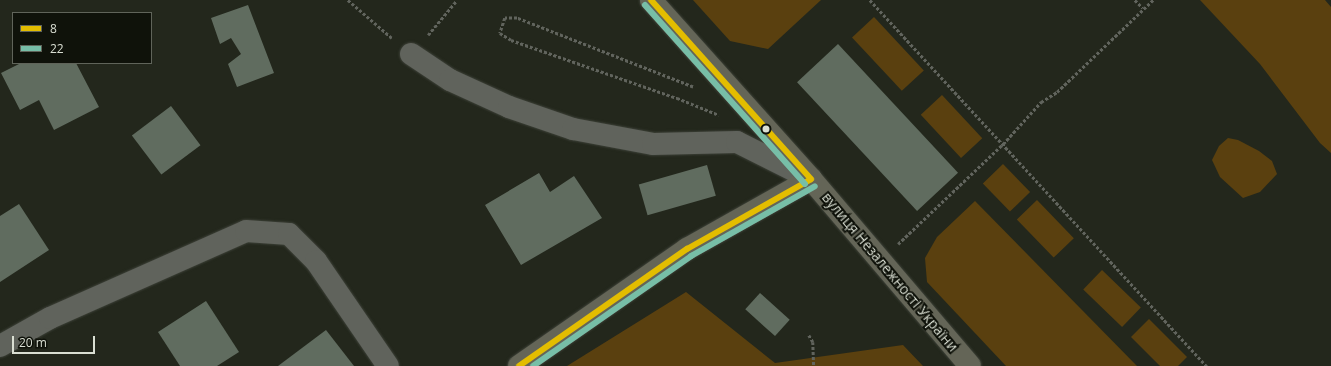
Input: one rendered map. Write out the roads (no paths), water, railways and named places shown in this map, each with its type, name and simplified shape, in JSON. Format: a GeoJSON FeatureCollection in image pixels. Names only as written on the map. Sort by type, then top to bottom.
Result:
{"type":"FeatureCollection","features":[{"type":"Feature","properties":{"kind":"main road","name":"вулиця Незалежності України"},"geometry":{"type":"LineString","coordinates":[[651,0],[811,179],[970,366]]}},
{"type":"Feature","properties":{"kind":"main road"},"geometry":{"type":"LineString","coordinates":[[519,366],[687,249],[811,179]]}},
{"type":"Feature","properties":{"kind":"street"},"geometry":{"type":"LineString","coordinates":[[411,54],[450,80],[509,107],[573,129],[653,144],[736,142],[811,179]]}},
{"type":"Feature","properties":{"kind":"street"},"geometry":{"type":"LineString","coordinates":[[0,346],[50,318],[246,231],[289,234],[316,261],[388,366]]}}]}
